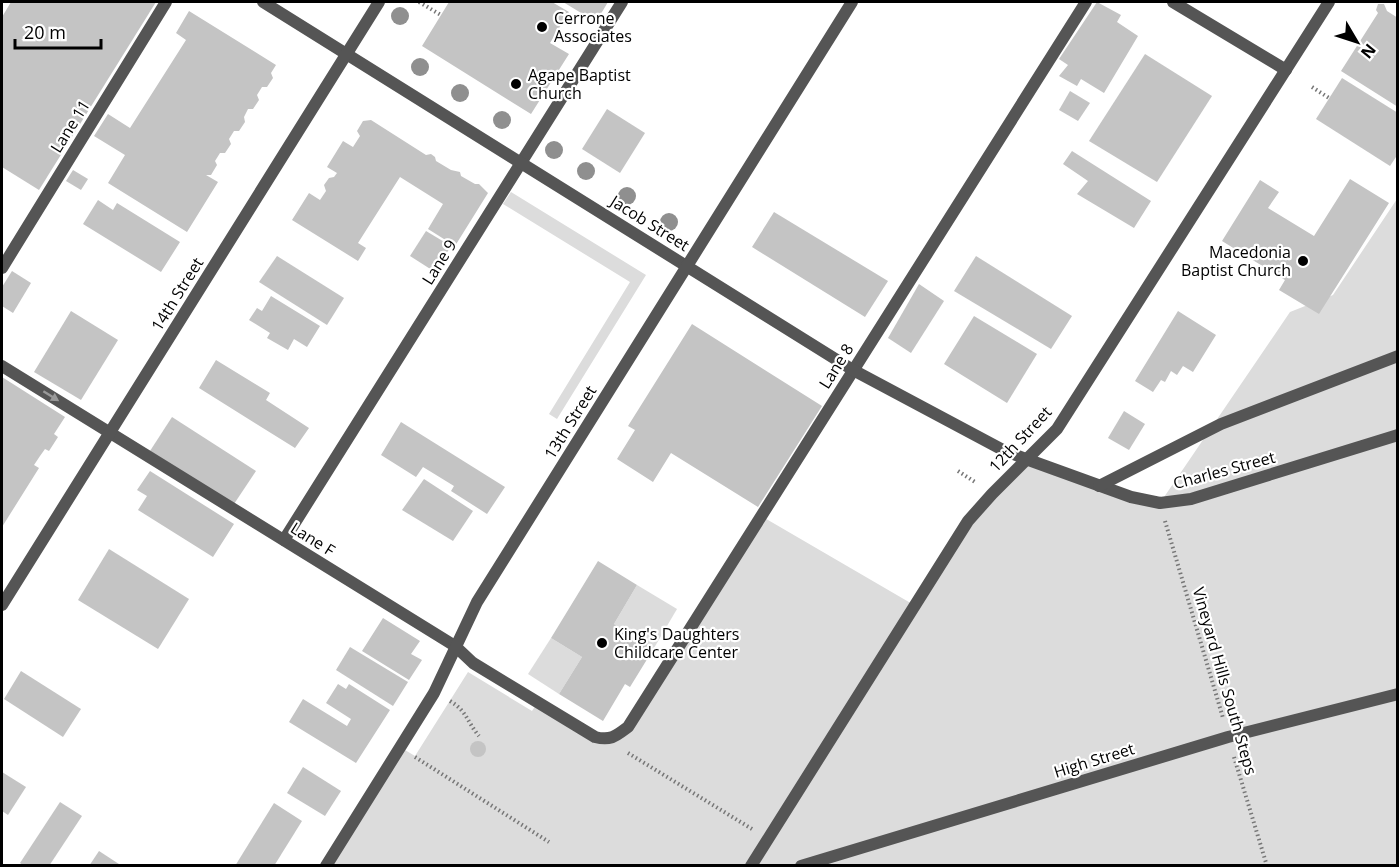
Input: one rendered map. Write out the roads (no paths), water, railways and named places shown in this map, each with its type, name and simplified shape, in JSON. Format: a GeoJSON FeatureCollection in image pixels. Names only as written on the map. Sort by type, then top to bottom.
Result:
{"type":"FeatureCollection","features":[{"type":"Feature","properties":{"kind":"street","name":"Lane 11"},"geometry":{"type":"LineString","coordinates":[[2,268],[166,2]]}},
{"type":"Feature","properties":{"kind":"street","name":"Jacob Street"},"geometry":{"type":"LineString","coordinates":[[263,2],[853,370],[1003,450],[1026,459]]}},
{"type":"Feature","properties":{"kind":"street","name":"14th Street"},"geometry":{"type":"LineString","coordinates":[[2,604],[379,2]]}},
{"type":"Feature","properties":{"kind":"street","name":"Lane 9"},"geometry":{"type":"LineString","coordinates":[[284,540],[622,2]]}},
{"type":"Feature","properties":{"kind":"street","name":"13th Street"},"geometry":{"type":"LineString","coordinates":[[326,866],[434,693],[477,602],[852,2]]}},
{"type":"Feature","properties":{"kind":"street","name":"Lane 8"},"geometry":{"type":"LineString","coordinates":[[607,740],[628,727],[1086,2]]}},
{"type":"Feature","properties":{"kind":"street"},"geometry":{"type":"LineString","coordinates":[[1173,2],[1287,69]]}},
{"type":"Feature","properties":{"kind":"street","name":"12th Street"},"geometry":{"type":"LineString","coordinates":[[751,866],[968,521],[1057,429],[1329,2]]}},
{"type":"Feature","properties":{"kind":"street"},"geometry":{"type":"LineString","coordinates":[[1099,486],[1221,424],[1398,356]]}},
{"type":"Feature","properties":{"kind":"street","name":"Lane F"},"geometry":{"type":"LineString","coordinates":[[2,366],[455,646],[483,669],[596,737],[607,740]]}},
{"type":"Feature","properties":{"kind":"street","name":"Charles Street"},"geometry":{"type":"LineString","coordinates":[[1026,459],[1131,497],[1160,503],[1191,499],[1398,435]]}},
{"type":"Feature","properties":{"kind":"street","name":"High Street"},"geometry":{"type":"LineString","coordinates":[[801,866],[1228,736],[1398,694]]}},
{"type":"Feature","properties":{"kind":"place","name":"Cerrone Associates"},"geometry":{"type":"Point","coordinates":[542,27]}},
{"type":"Feature","properties":{"kind":"place","name":"Agape Baptist Church"},"geometry":{"type":"Point","coordinates":[516,84]}},
{"type":"Feature","properties":{"kind":"place","name":"Macedonia Baptist Church"},"geometry":{"type":"Point","coordinates":[1303,261]}},
{"type":"Feature","properties":{"kind":"place","name":"King's Daughters Childcare Center"},"geometry":{"type":"Point","coordinates":[602,643]}}]}
